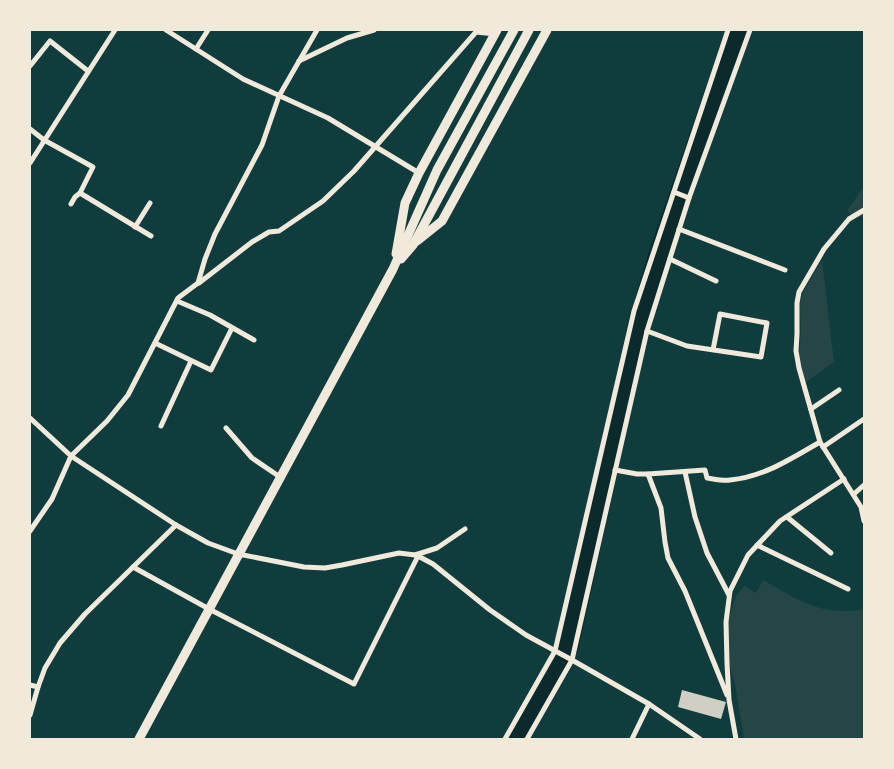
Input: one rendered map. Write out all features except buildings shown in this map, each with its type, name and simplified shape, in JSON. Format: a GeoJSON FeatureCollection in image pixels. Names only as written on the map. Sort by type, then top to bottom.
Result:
{"type":"FeatureCollection","features":[{"type":"Feature","properties":{"kind":"main road"},"geometry":{"type":"LineString","coordinates":[[139,739],[393,268],[438,170],[514,30]]}},
{"type":"Feature","properties":{"kind":"main road"},"geometry":{"type":"LineString","coordinates":[[393,268],[412,245],[529,30]]}},
{"type":"Feature","properties":{"kind":"main road"},"geometry":{"type":"LineString","coordinates":[[412,245],[442,221],[547,30]]}},
{"type":"Feature","properties":{"kind":"main road"},"geometry":{"type":"LineString","coordinates":[[393,268],[405,204],[419,173],[496,32]]}},
{"type":"Feature","properties":{"kind":"street"},"geometry":{"type":"LineString","coordinates":[[30,163],[114,30]]}},
{"type":"Feature","properties":{"kind":"street"},"geometry":{"type":"LineString","coordinates":[[166,30],[243,79],[328,118],[419,173]]}},
{"type":"Feature","properties":{"kind":"street"},"geometry":{"type":"LineString","coordinates":[[196,49],[208,30]]}},
{"type":"Feature","properties":{"kind":"street"},"geometry":{"type":"LineString","coordinates":[[198,283],[215,234],[262,145],[279,96],[317,30]]}},
{"type":"Feature","properties":{"kind":"street"},"geometry":{"type":"LineString","coordinates":[[299,61],[347,38],[374,30]]}},
{"type":"Feature","properties":{"kind":"street"},"geometry":{"type":"LineString","coordinates":[[505,739],[556,652],[634,311],[728,30]]}},
{"type":"Feature","properties":{"kind":"street"},"geometry":{"type":"LineString","coordinates":[[527,739],[570,659],[616,470],[647,331],[689,198],[750,30]]}},
{"type":"Feature","properties":{"kind":"street"},"geometry":{"type":"LineString","coordinates":[[30,531],[52,499],[71,456],[108,421],[128,395],[178,298],[252,242],[269,232],[279,231],[324,201],[354,171],[476,32],[496,32]]}},
{"type":"Feature","properties":{"kind":"street"},"geometry":{"type":"LineString","coordinates":[[30,66],[50,41],[88,71]]}},
{"type":"Feature","properties":{"kind":"street"},"geometry":{"type":"LineString","coordinates":[[30,129],[44,140],[93,167],[80,193],[71,204]]}},
{"type":"Feature","properties":{"kind":"street"},"geometry":{"type":"LineString","coordinates":[[674,192],[689,198]]}},
{"type":"Feature","properties":{"kind":"street"},"geometry":{"type":"LineString","coordinates":[[80,193],[151,236]]}},
{"type":"Feature","properties":{"kind":"street"},"geometry":{"type":"LineString","coordinates":[[135,227],[150,203]]}},
{"type":"Feature","properties":{"kind":"street"},"geometry":{"type":"LineString","coordinates":[[864,210],[849,219],[824,249],[799,292],[796,351],[799,368],[822,444],[862,507],[864,521]]}},
{"type":"Feature","properties":{"kind":"street"},"geometry":{"type":"LineString","coordinates":[[679,229],[784,270]]}},
{"type":"Feature","properties":{"kind":"street"},"geometry":{"type":"LineString","coordinates":[[670,259],[716,281]]}},
{"type":"Feature","properties":{"kind":"street"},"geometry":{"type":"LineString","coordinates":[[176,301],[210,315],[254,340]]}},
{"type":"Feature","properties":{"kind":"street"},"geometry":{"type":"LineString","coordinates":[[647,331],[687,346],[713,350],[761,357],[767,323],[720,314],[713,350]]}},
{"type":"Feature","properties":{"kind":"street"},"geometry":{"type":"LineString","coordinates":[[155,343],[211,370],[232,328]]}},
{"type":"Feature","properties":{"kind":"street"},"geometry":{"type":"LineString","coordinates":[[161,426],[190,361]]}},
{"type":"Feature","properties":{"kind":"street"},"geometry":{"type":"LineString","coordinates":[[811,409],[839,390]]}},
{"type":"Feature","properties":{"kind":"street"},"geometry":{"type":"LineString","coordinates":[[30,418],[71,456],[176,525],[208,543],[238,554],[304,567],[325,568],[399,553],[417,556],[433,564],[526,636],[649,704],[700,739]]}},
{"type":"Feature","properties":{"kind":"street"},"geometry":{"type":"LineString","coordinates":[[616,470],[637,474],[705,470],[707,478],[730,480],[751,476],[779,466],[822,444],[864,419]]}},
{"type":"Feature","properties":{"kind":"street"},"geometry":{"type":"LineString","coordinates":[[226,428],[252,458],[280,477]]}},
{"type":"Feature","properties":{"kind":"street"},"geometry":{"type":"LineString","coordinates":[[686,472],[698,526],[708,553],[729,596]]}},
{"type":"Feature","properties":{"kind":"street"},"geometry":{"type":"LineString","coordinates":[[648,474],[661,508],[668,558],[685,591],[729,700]]}},
{"type":"Feature","properties":{"kind":"street"},"geometry":{"type":"LineString","coordinates":[[736,739],[729,700],[727,663],[726,622],[730,591],[748,555],[780,521],[844,479]]}},
{"type":"Feature","properties":{"kind":"street"},"geometry":{"type":"LineString","coordinates":[[854,494],[864,485]]}},
{"type":"Feature","properties":{"kind":"street"},"geometry":{"type":"LineString","coordinates":[[787,517],[831,553]]}},
{"type":"Feature","properties":{"kind":"street"},"geometry":{"type":"LineString","coordinates":[[30,715],[45,668],[60,644],[85,614],[176,525]]}},
{"type":"Feature","properties":{"kind":"street"},"geometry":{"type":"LineString","coordinates":[[133,567],[209,609],[354,684],[417,556],[437,548],[465,530]]}},
{"type":"Feature","properties":{"kind":"street"},"geometry":{"type":"LineString","coordinates":[[757,545],[848,589]]}},
{"type":"Feature","properties":{"kind":"street"},"geometry":{"type":"LineString","coordinates":[[30,685],[38,687]]}},
{"type":"Feature","properties":{"kind":"street"},"geometry":{"type":"LineString","coordinates":[[632,739],[649,704]]}},
{"type":"Feature","properties":{"kind":"shaded area"},"geometry":{"type":"Polygon","coordinates":[[[864,188],[864,216],[855,217],[847,211],[864,188]]]}},
{"type":"Feature","properties":{"kind":"shaded area"},"geometry":{"type":"Polygon","coordinates":[[[822,260],[834,362],[806,382],[801,368],[799,353],[801,331],[800,304],[803,292],[822,260]]]}},
{"type":"Feature","properties":{"kind":"shaded area"},"geometry":{"type":"Polygon","coordinates":[[[763,580],[799,600],[823,609],[849,611],[864,609],[864,739],[744,739],[735,684],[726,653],[728,622],[736,596],[744,586],[756,593],[763,580]]]}},
{"type":"Feature","properties":{"kind":"waterway"},"geometry":{"type":"LineString","coordinates":[[517,739],[561,663],[568,645],[640,320],[658,259],[737,30]]}}]}
